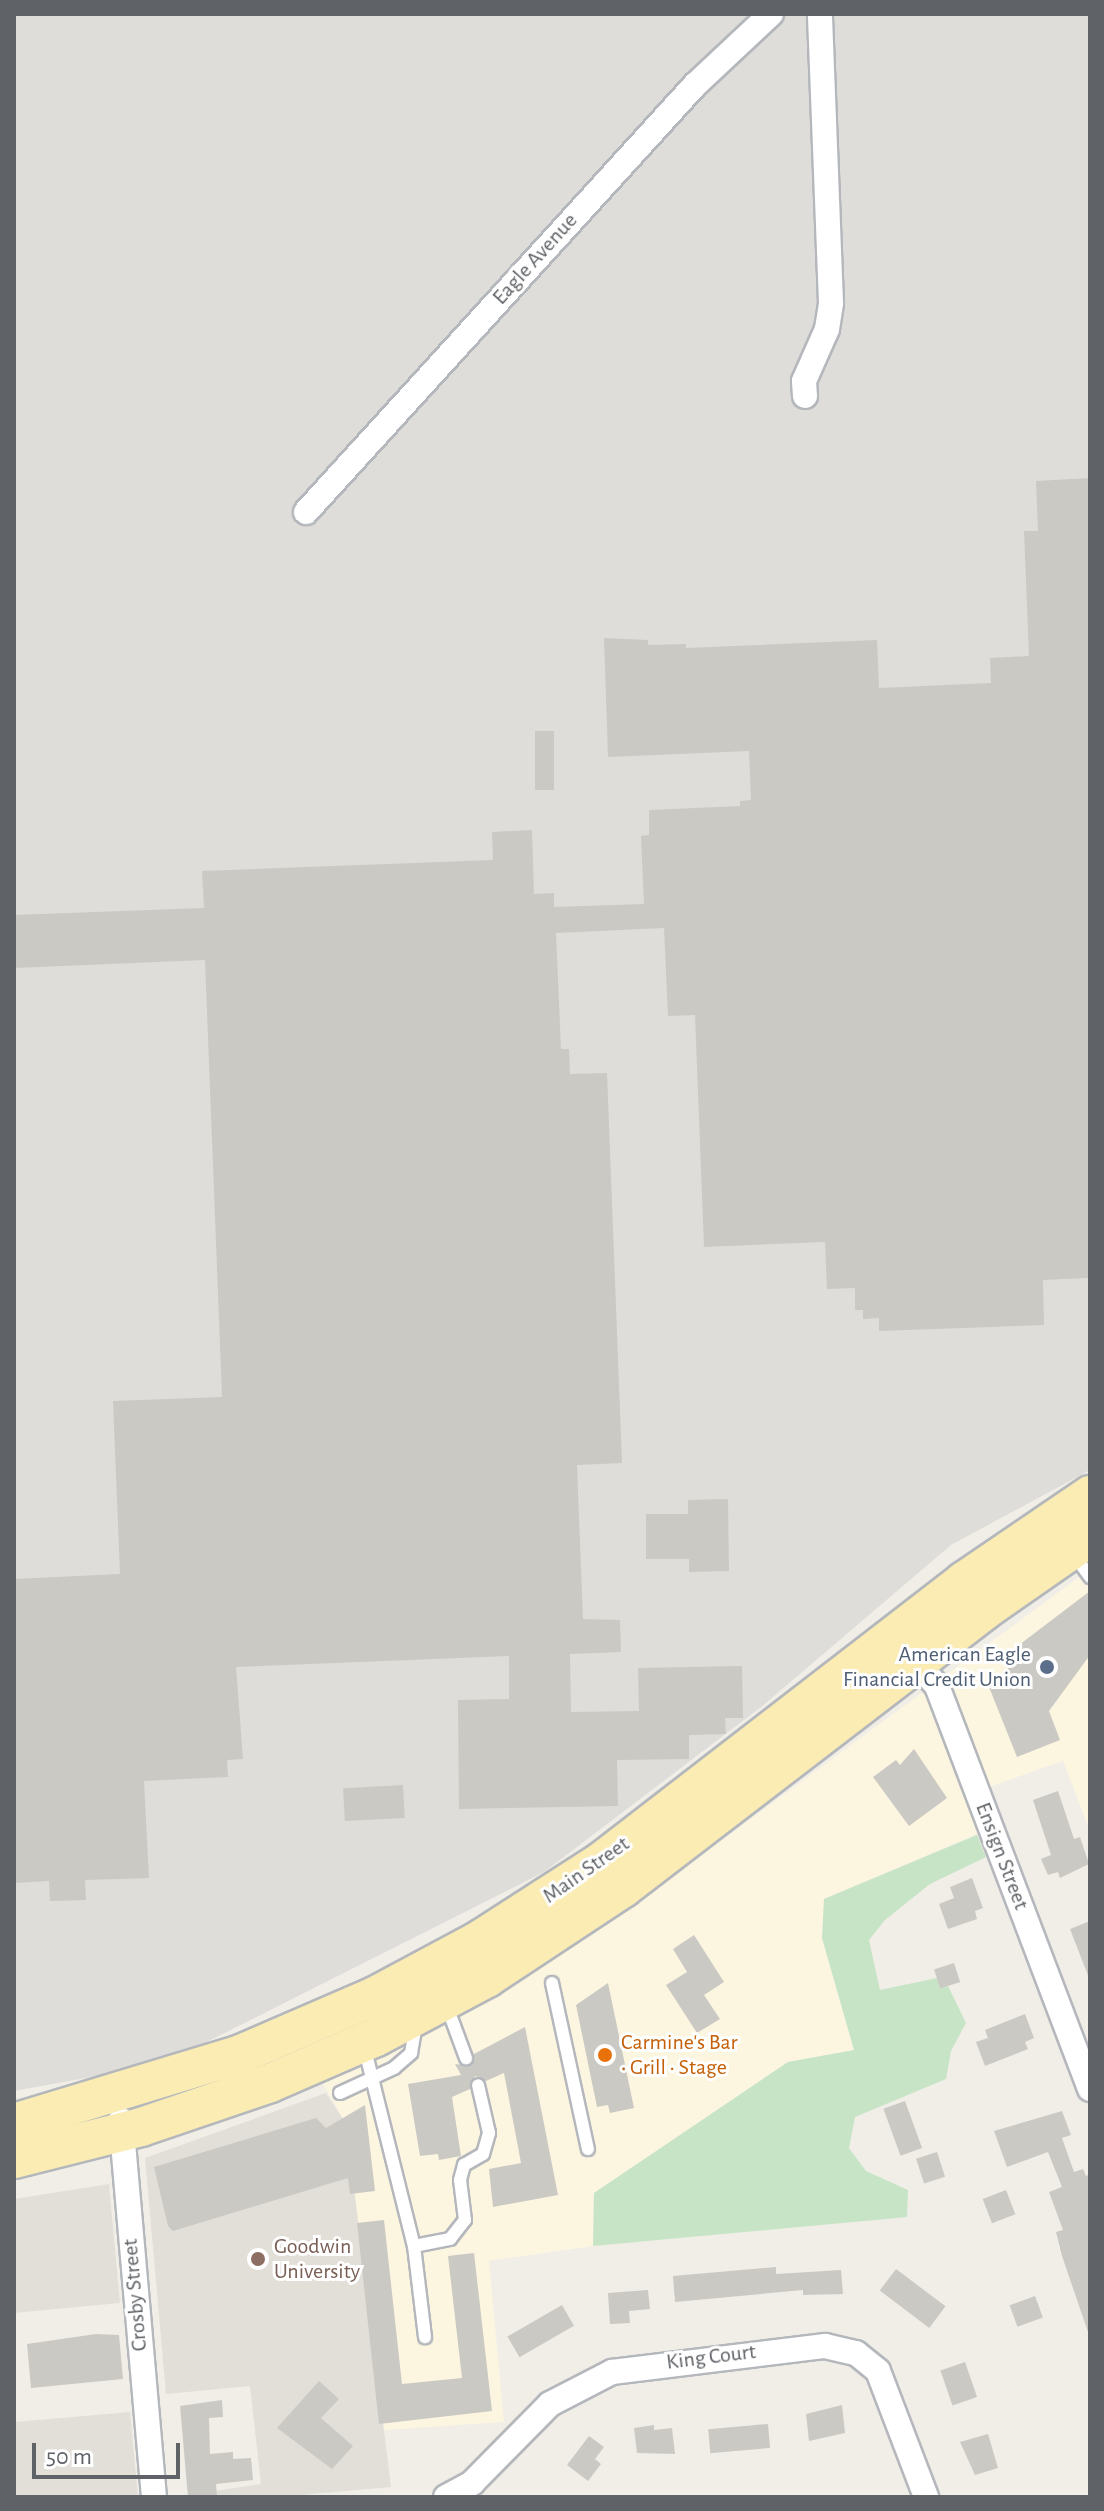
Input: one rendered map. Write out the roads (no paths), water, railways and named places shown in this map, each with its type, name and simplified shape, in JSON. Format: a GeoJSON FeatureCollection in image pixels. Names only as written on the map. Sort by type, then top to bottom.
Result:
{"type":"FeatureCollection","features":[{"type":"Feature","properties":{"kind":"main road","name":"Main Street"},"geometry":{"type":"LineString","coordinates":[[14,2159],[121,2133],[238,2095],[368,2060],[429,2010],[602,1904],[1090,1495]]}},
{"type":"Feature","properties":{"kind":"main road","name":"Main Street"},"geometry":{"type":"LineString","coordinates":[[14,2123],[123,2094],[312,2026],[507,1923],[905,1650],[1084,1554]]}},
{"type":"Feature","properties":{"kind":"street","name":"Eagle Avenue"},"geometry":{"type":"LineString","coordinates":[[306,512],[695,85],[771,14]]}},
{"type":"Feature","properties":{"kind":"street"},"geometry":{"type":"LineString","coordinates":[[805,396],[804,381],[827,329],[831,303],[820,14]]}},
{"type":"Feature","properties":{"kind":"street","name":"Ensign Street"},"geometry":{"type":"LineString","coordinates":[[905,1650],[937,1686],[1090,2089]]}},
{"type":"Feature","properties":{"kind":"street","name":"Crosby Street"},"geometry":{"type":"LineString","coordinates":[[123,2094],[121,2133],[154,2497]]}},
{"type":"Feature","properties":{"kind":"street","name":"King Court"},"geometry":{"type":"LineString","coordinates":[[446,2497],[472,2483],[550,2404],[612,2372],[825,2346],[856,2353],[878,2371],[926,2497]]}},
{"type":"Feature","properties":{"kind":"lane"},"geometry":{"type":"LineString","coordinates":[[552,1983],[588,2149]]}},
{"type":"Feature","properties":{"kind":"lane"},"geometry":{"type":"LineString","coordinates":[[429,2010],[466,2058]]}},
{"type":"Feature","properties":{"kind":"lane"},"geometry":{"type":"LineString","coordinates":[[340,2093],[368,2060]]}},
{"type":"Feature","properties":{"kind":"lane"},"geometry":{"type":"LineString","coordinates":[[368,2060],[414,2246],[425,2337]]}},
{"type":"Feature","properties":{"kind":"lane"},"geometry":{"type":"LineString","coordinates":[[414,2246],[450,2239],[465,2220],[460,2180],[464,2165],[483,2154],[489,2133],[478,2085]]}},
{"type":"Feature","properties":{"kind":"place","name":"American Eagle Financial Credit Union"},"geometry":{"type":"Point","coordinates":[1047,1667]}},
{"type":"Feature","properties":{"kind":"place","name":"Carmine's Bar • Grill • Stage"},"geometry":{"type":"Point","coordinates":[605,2055]}},
{"type":"Feature","properties":{"kind":"place","name":"Goodwin University"},"geometry":{"type":"Point","coordinates":[258,2259]}}]}
